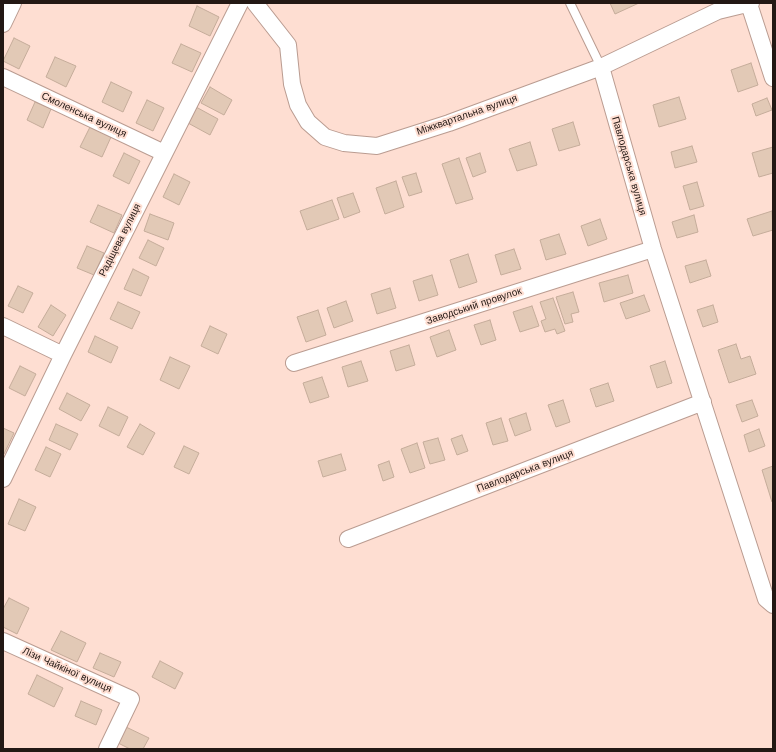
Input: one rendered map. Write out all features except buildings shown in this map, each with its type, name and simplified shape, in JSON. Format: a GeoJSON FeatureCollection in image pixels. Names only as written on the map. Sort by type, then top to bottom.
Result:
{"type":"FeatureCollection","features":[{"type":"Feature","properties":{"kind":"street"},"geometry":{"type":"LineString","coordinates":[[3,24],[13,3]]}},
{"type":"Feature","properties":{"kind":"street","name":"Радіщева вулиця"},"geometry":{"type":"LineString","coordinates":[[3,479],[63,355],[240,3]]}},
{"type":"Feature","properties":{"kind":"street","name":"Міжквартальна вулиця"},"geometry":{"type":"LineString","coordinates":[[255,3],[288,45],[292,84],[298,105],[308,122],[325,137],[344,144],[377,146],[449,123],[601,67],[716,7],[750,4]]}},
{"type":"Feature","properties":{"kind":"street"},"geometry":{"type":"LineString","coordinates":[[750,4],[773,78]]}},
{"type":"Feature","properties":{"kind":"street","name":"Павлодарська вулиця"},"geometry":{"type":"LineString","coordinates":[[601,67],[653,249],[770,602]]}},
{"type":"Feature","properties":{"kind":"street","name":"Смоленська вулиця"},"geometry":{"type":"LineString","coordinates":[[3,77],[164,153]]}},
{"type":"Feature","properties":{"kind":"street","name":"Заводський провулок"},"geometry":{"type":"LineString","coordinates":[[294,363],[653,249]]}},
{"type":"Feature","properties":{"kind":"street"},"geometry":{"type":"LineString","coordinates":[[3,326],[63,355]]}},
{"type":"Feature","properties":{"kind":"street","name":"Павлодарська вулиця"},"geometry":{"type":"LineString","coordinates":[[348,539],[703,402]]}},
{"type":"Feature","properties":{"kind":"street","name":"Лізи Чайкіної вулиця"},"geometry":{"type":"LineString","coordinates":[[3,641],[131,698],[107,749]]}},
{"type":"Feature","properties":{"kind":"lane"},"geometry":{"type":"LineString","coordinates":[[570,3],[601,67]]}}]}
